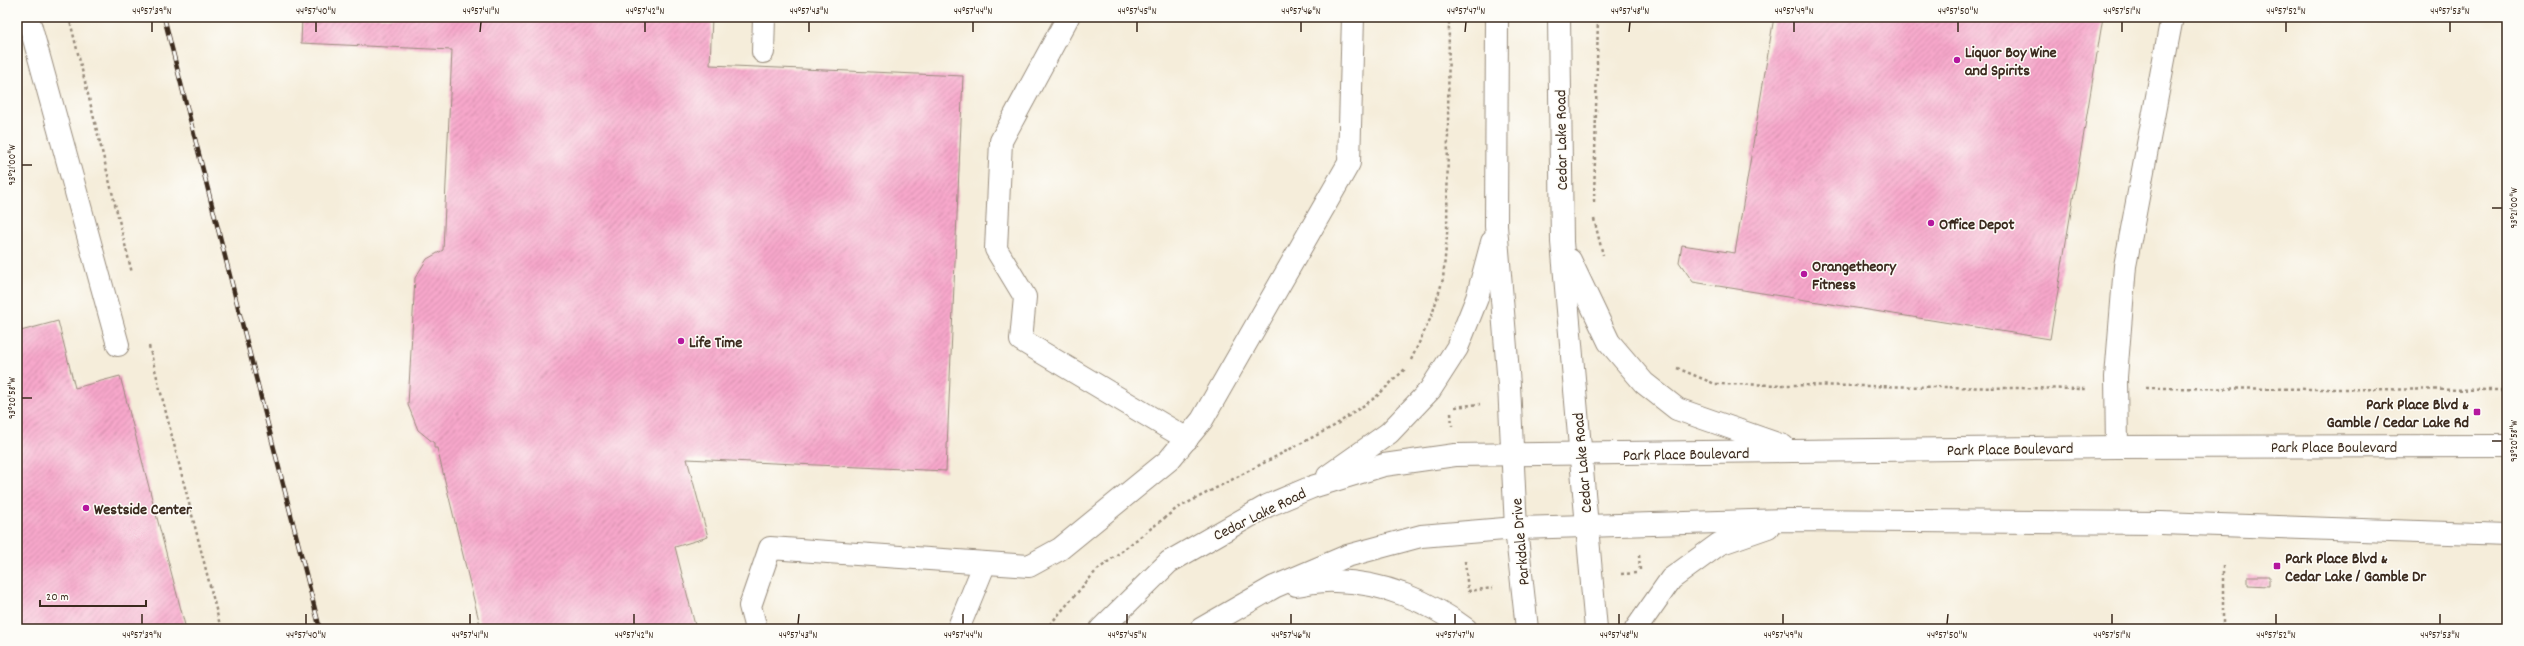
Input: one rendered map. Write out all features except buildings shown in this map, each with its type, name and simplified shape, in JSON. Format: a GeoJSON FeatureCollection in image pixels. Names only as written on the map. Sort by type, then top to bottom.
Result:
{"type":"FeatureCollection","features":[{"type":"Feature","properties":{"kind":"street"},"geometry":{"type":"LineString","coordinates":[[28,17],[118,345]]}},
{"type":"Feature","properties":{"kind":"street"},"geometry":{"type":"LineString","coordinates":[[763,52],[764,17]]}},
{"type":"Feature","properties":{"kind":"street"},"geometry":{"type":"LineString","coordinates":[[1068,17],[1001,141],[996,249],[1025,297],[1020,340],[1187,439]]}},
{"type":"Feature","properties":{"kind":"street"},"geometry":{"type":"LineString","coordinates":[[756,629],[750,606],[770,548],[1029,566],[1060,549],[1169,460],[1202,420],[1349,163],[1353,17]]}},
{"type":"Feature","properties":{"kind":"street"},"geometry":{"type":"LineString","coordinates":[[1497,17],[1496,226],[1513,455]]}},
{"type":"Feature","properties":{"kind":"street","name":"Cedar Lake Road"},"geometry":{"type":"LineString","coordinates":[[1201,629],[1274,587],[1346,556],[1421,536],[1516,528],[1587,527],[1562,242],[1559,17]]}},
{"type":"Feature","properties":{"kind":"street"},"geometry":{"type":"LineString","coordinates":[[2117,447],[2116,377],[2125,266],[2172,17]]}},
{"type":"Feature","properties":{"kind":"street"},"geometry":{"type":"LineString","coordinates":[[1312,487],[1389,433],[1430,390],[1457,348],[1478,298],[1496,226]]}},
{"type":"Feature","properties":{"kind":"street"},"geometry":{"type":"LineString","coordinates":[[1562,242],[1609,342],[1644,382],[1677,409],[1795,450]]}},
{"type":"Feature","properties":{"kind":"street","name":"Park Place Boulevard"},"geometry":{"type":"LineString","coordinates":[[1513,455],[1581,455],[1795,450],[2117,447],[2507,446]]}},
{"type":"Feature","properties":{"kind":"street","name":"Cedar Lake Road"},"geometry":{"type":"LineString","coordinates":[[1101,629],[1169,562],[1267,506],[1312,487],[1384,465],[1455,455],[1513,455]]}},
{"type":"Feature","properties":{"kind":"street","name":"Parkdale Drive"},"geometry":{"type":"LineString","coordinates":[[1513,455],[1516,528],[1527,629]]}},
{"type":"Feature","properties":{"kind":"street"},"geometry":{"type":"LineString","coordinates":[[1636,629],[1671,578],[1719,544],[1789,520]]}},
{"type":"Feature","properties":{"kind":"street"},"geometry":{"type":"LineString","coordinates":[[1596,629],[1587,527],[1789,520],[2161,523],[2507,535]]}},
{"type":"Feature","properties":{"kind":"street"},"geometry":{"type":"LineString","coordinates":[[958,629],[985,563]]}},
{"type":"Feature","properties":{"kind":"street"},"geometry":{"type":"LineString","coordinates":[[1274,587],[1336,581],[1391,589],[1444,612],[1466,629]]}},
{"type":"Feature","properties":{"kind":"path"},"geometry":{"type":"LineString","coordinates":[[1046,629],[1096,571],[1176,509],[1334,426],[1376,397],[1406,368],[1432,315],[1443,279],[1447,236],[1449,17]]}},
{"type":"Feature","properties":{"kind":"path"},"geometry":{"type":"LineString","coordinates":[[1594,204],[1598,17]]}},
{"type":"Feature","properties":{"kind":"path"},"geometry":{"type":"LineString","coordinates":[[1594,212],[1605,262]]}},
{"type":"Feature","properties":{"kind":"path"},"geometry":{"type":"LineString","coordinates":[[1671,365],[1715,384],[2082,389]]}},
{"type":"Feature","properties":{"kind":"path"},"geometry":{"type":"LineString","coordinates":[[2158,388],[2507,390]]}},
{"type":"Feature","properties":{"kind":"path"},"geometry":{"type":"LineString","coordinates":[[1450,407],[1453,432]]}},
{"type":"Feature","properties":{"kind":"path"},"geometry":{"type":"LineString","coordinates":[[1619,575],[1640,572],[1639,550]]}},
{"type":"Feature","properties":{"kind":"path"},"geometry":{"type":"LineString","coordinates":[[1465,556],[1468,591],[1496,588]]}},
{"type":"Feature","properties":{"kind":"path"},"geometry":{"type":"LineString","coordinates":[[2223,565],[2223,629]]}},
{"type":"Feature","properties":{"kind":"railway"},"geometry":{"type":"LineString","coordinates":[[164,17],[320,629]]}},
{"type":"Feature","properties":{"kind":"place","name":"Liquor Boy Wine and Spirits"},"geometry":{"type":"Point","coordinates":[1957,60]}},
{"type":"Feature","properties":{"kind":"place","name":"Office Depot"},"geometry":{"type":"Point","coordinates":[1931,223]}},
{"type":"Feature","properties":{"kind":"place","name":"Orangetheory Fitness"},"geometry":{"type":"Point","coordinates":[1804,274]}},
{"type":"Feature","properties":{"kind":"place","name":"Life Time"},"geometry":{"type":"Point","coordinates":[681,341]}},
{"type":"Feature","properties":{"kind":"place","name":"Park Place Blvd & Gamble / Cedar Lake Rd"},"geometry":{"type":"Point","coordinates":[2477,412]}},
{"type":"Feature","properties":{"kind":"place","name":"Westside Center"},"geometry":{"type":"Point","coordinates":[86,508]}},
{"type":"Feature","properties":{"kind":"place","name":"Park Place Blvd & Cedar Lake / Gamble Dr"},"geometry":{"type":"Point","coordinates":[2277,566]}}]}
